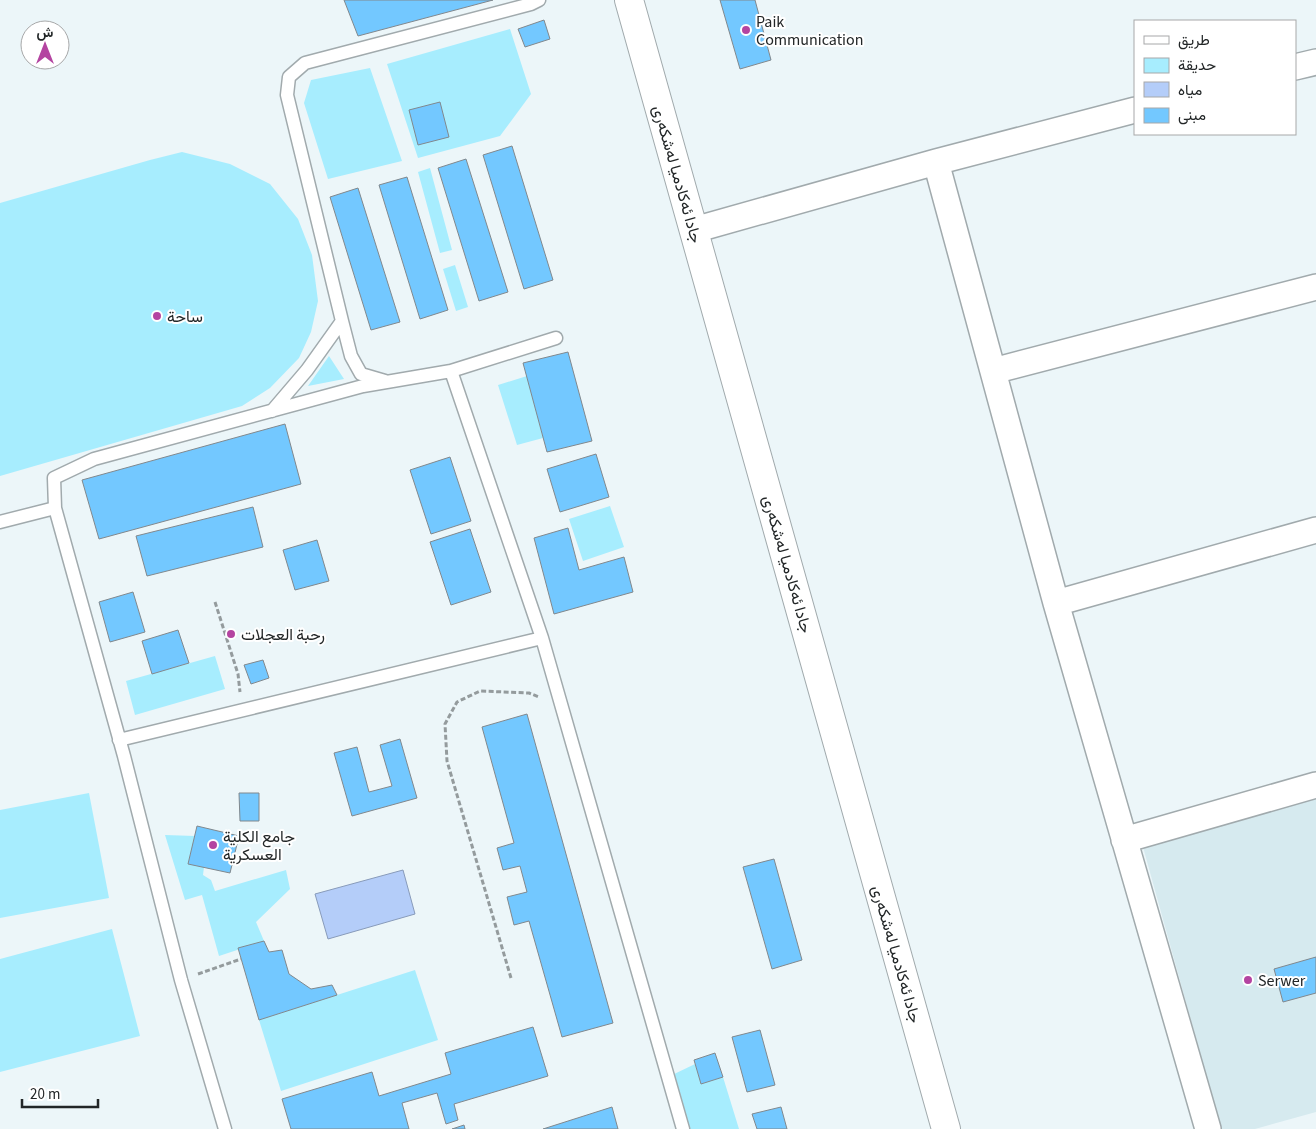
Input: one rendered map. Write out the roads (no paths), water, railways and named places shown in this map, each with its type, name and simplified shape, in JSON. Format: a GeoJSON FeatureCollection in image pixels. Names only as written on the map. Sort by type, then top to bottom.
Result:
{"type":"FeatureCollection","features":[{"type":"Feature","properties":{"kind":"main road","name":"جادا ئه‌كادميا له‌شكه‌رى"},"geometry":{"type":"LineString","coordinates":[[629,0],[946,1129]]}},
{"type":"Feature","properties":{"kind":"street"},"geometry":{"type":"LineString","coordinates":[[1296,67],[1316,62]]}},
{"type":"Feature","properties":{"kind":"street"},"geometry":{"type":"LineString","coordinates":[[694,230],[936,162],[1134,110]]}},
{"type":"Feature","properties":{"kind":"street"},"geometry":{"type":"LineString","coordinates":[[936,162],[1056,603],[1208,1129]]}},
{"type":"Feature","properties":{"kind":"street"},"geometry":{"type":"LineString","coordinates":[[993,371],[1316,287]]}},
{"type":"Feature","properties":{"kind":"street"},"geometry":{"type":"LineString","coordinates":[[1056,603],[1316,530]]}},
{"type":"Feature","properties":{"kind":"street"},"geometry":{"type":"LineString","coordinates":[[1124,840],[1316,785]]}},
{"type":"Feature","properties":{"kind":"lane"},"geometry":{"type":"LineString","coordinates":[[387,382],[361,374],[351,356],[287,95],[289,77],[305,63],[532,4],[540,0]]}},
{"type":"Feature","properties":{"kind":"lane"},"geometry":{"type":"LineString","coordinates":[[272,411],[307,370],[342,321]]}},
{"type":"Feature","properties":{"kind":"lane"},"geometry":{"type":"LineString","coordinates":[[225,1129],[181,980],[119,740],[55,508],[54,478],[94,459],[363,386],[451,371],[556,338]]}},
{"type":"Feature","properties":{"kind":"lane"},"geometry":{"type":"LineString","coordinates":[[451,371],[542,638],[683,1129]]}},
{"type":"Feature","properties":{"kind":"lane"},"geometry":{"type":"LineString","coordinates":[[0,522],[55,508]]}},
{"type":"Feature","properties":{"kind":"lane"},"geometry":{"type":"LineString","coordinates":[[119,740],[542,638]]}},
{"type":"Feature","properties":{"kind":"water"},"geometry":{"type":"Polygon","coordinates":[[[403,870],[415,914],[328,939],[315,894],[403,870]]]}},
{"type":"Feature","properties":{"kind":"place","name":"Paik Communication"},"geometry":{"type":"Point","coordinates":[746,30]}},
{"type":"Feature","properties":{"kind":"place","name":"ساحة"},"geometry":{"type":"Point","coordinates":[157,316]}},
{"type":"Feature","properties":{"kind":"place","name":"رحبة العجلات"},"geometry":{"type":"Point","coordinates":[231,634]}},
{"type":"Feature","properties":{"kind":"place","name":"جامع الكلية العسكرية"},"geometry":{"type":"Point","coordinates":[213,845]}},
{"type":"Feature","properties":{"kind":"place","name":"Serwer"},"geometry":{"type":"Point","coordinates":[1248,980]}}]}
